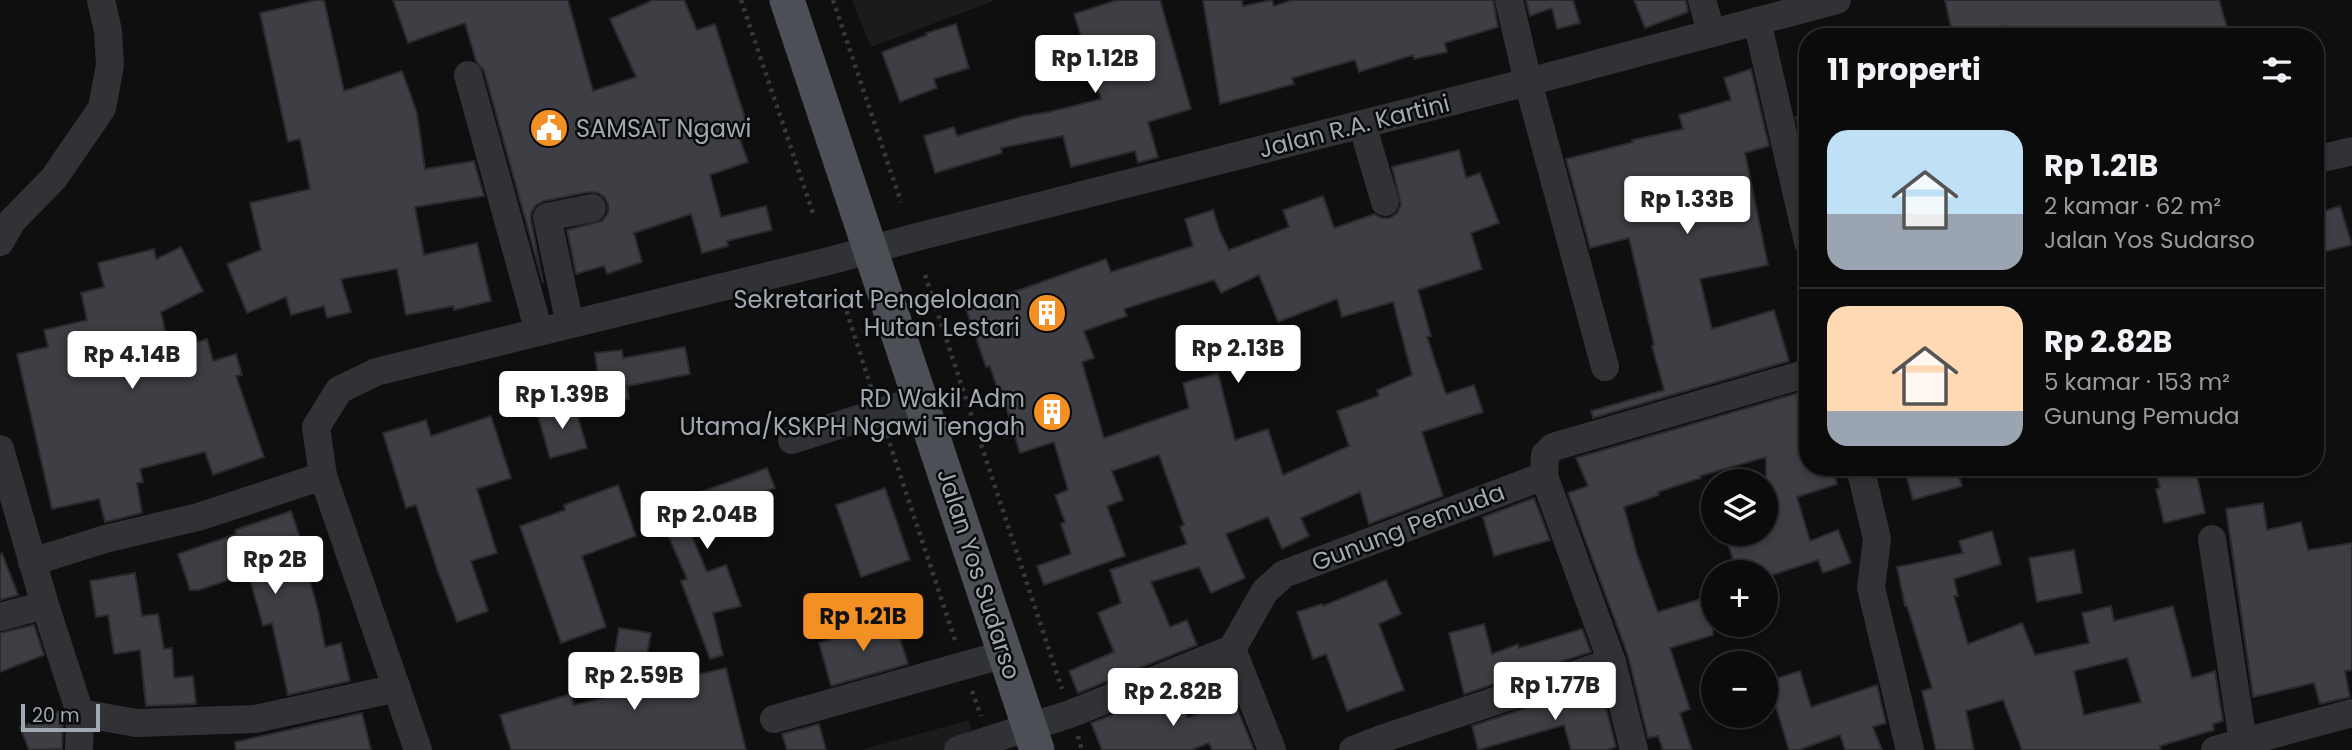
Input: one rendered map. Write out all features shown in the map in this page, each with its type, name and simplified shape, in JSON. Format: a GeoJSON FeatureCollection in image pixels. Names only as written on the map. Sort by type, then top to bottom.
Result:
{"type":"FeatureCollection","features":[{"type":"Feature","properties":{"kind":"main road","name":"Jalan Yos Sudarso"},"geometry":{"type":"LineString","coordinates":[[787,0],[1033,738]]}},
{"type":"Feature","properties":{"kind":"street"},"geometry":{"type":"LineString","coordinates":[[0,242],[12,222],[54,178],[102,108],[110,65],[108,31],[101,0]]}},
{"type":"Feature","properties":{"kind":"street"},"geometry":{"type":"LineString","coordinates":[[1509,0],[1528,82],[1605,367]]}},
{"type":"Feature","properties":{"kind":"street"},"geometry":{"type":"LineString","coordinates":[[1702,0],[1711,32]]}},
{"type":"Feature","properties":{"kind":"street","name":"Jalan R.A. Kartini"},"geometry":{"type":"LineString","coordinates":[[418,750],[323,477],[316,427],[339,390],[376,372],[872,250],[1837,0]]}},
{"type":"Feature","properties":{"kind":"street"},"geometry":{"type":"LineString","coordinates":[[1757,20],[1799,203]]}},
{"type":"Feature","properties":{"kind":"street"},"geometry":{"type":"LineString","coordinates":[[468,75],[539,332]]}},
{"type":"Feature","properties":{"kind":"street"},"geometry":{"type":"LineString","coordinates":[[1362,124],[1385,202]]}},
{"type":"Feature","properties":{"kind":"street"},"geometry":{"type":"LineString","coordinates":[[2324,158],[2352,151]]}},
{"type":"Feature","properties":{"kind":"street"},"geometry":{"type":"LineString","coordinates":[[570,324],[547,217],[592,208]]}},
{"type":"Feature","properties":{"kind":"street"},"geometry":{"type":"LineString","coordinates":[[1634,750],[1612,662],[1544,476],[1545,455],[1553,447],[1799,376]]}},
{"type":"Feature","properties":{"kind":"street"},"geometry":{"type":"LineString","coordinates":[[792,440],[921,399]]}},
{"type":"Feature","properties":{"kind":"street"},"geometry":{"type":"LineString","coordinates":[[0,449],[45,605],[80,713],[79,750]]}},
{"type":"Feature","properties":{"kind":"street","name":"Gunung Pemuda"},"geometry":{"type":"LineString","coordinates":[[1232,649],[1265,592],[1284,574],[1544,476]]}},
{"type":"Feature","properties":{"kind":"street"},"geometry":{"type":"LineString","coordinates":[[1862,476],[1877,539],[1871,588],[1910,750]]}},
{"type":"Feature","properties":{"kind":"street"},"geometry":{"type":"LineString","coordinates":[[32,562],[105,539],[198,517],[323,477]]}},
{"type":"Feature","properties":{"kind":"street"},"geometry":{"type":"LineString","coordinates":[[2212,539],[2243,742]]}},
{"type":"Feature","properties":{"kind":"street"},"geometry":{"type":"LineString","coordinates":[[0,617],[45,605]]}},
{"type":"Feature","properties":{"kind":"street"},"geometry":{"type":"LineString","coordinates":[[958,750],[988,740],[1033,738],[1070,714],[1232,649],[1272,750]]}},
{"type":"Feature","properties":{"kind":"street"},"geometry":{"type":"LineString","coordinates":[[774,719],[1005,654]]}},
{"type":"Feature","properties":{"kind":"street"},"geometry":{"type":"LineString","coordinates":[[1353,750],[1612,662]]}},
{"type":"Feature","properties":{"kind":"street"},"geometry":{"type":"LineString","coordinates":[[80,713],[136,723],[255,719],[397,688]]}},
{"type":"Feature","properties":{"kind":"street"},"geometry":{"type":"LineString","coordinates":[[2215,750],[2352,713]]}},
{"type":"Feature","properties":{"kind":"path"},"geometry":{"type":"LineString","coordinates":[[741,0],[814,216]]}},
{"type":"Feature","properties":{"kind":"path"},"geometry":{"type":"LineString","coordinates":[[833,0],[901,202]]}},
{"type":"Feature","properties":{"kind":"path"},"geometry":{"type":"LineString","coordinates":[[925,275],[1063,690]]}},
{"type":"Feature","properties":{"kind":"path"},"geometry":{"type":"LineString","coordinates":[[844,303],[988,740]]}},
{"type":"Feature","properties":{"kind":"shaded area"},"geometry":{"type":"Polygon","coordinates":[[[852,0],[996,0],[871,47],[852,0]]]}},
{"type":"Feature","properties":{"kind":"shaded area"},"geometry":{"type":"Polygon","coordinates":[[[969,720],[977,750],[861,750],[969,720]]]}},
{"type":"Feature","properties":{"kind":"building"},"geometry":{"type":"Polygon","coordinates":[[[324,0],[344,91],[402,71],[417,113],[425,169],[474,161],[484,196],[415,207],[424,255],[477,243],[491,301],[454,310],[453,306],[406,315],[397,269],[341,279],[351,312],[327,318],[324,306],[291,315],[286,297],[247,313],[227,264],[261,250],[250,203],[310,189],[300,139],[288,142],[260,13],[324,0]]]}},
{"type":"Feature","properties":{"kind":"building"},"geometry":{"type":"Polygon","coordinates":[[[393,0],[568,0],[593,91],[636,77],[610,19],[653,0],[684,0],[697,30],[715,24],[746,121],[735,125],[748,162],[710,175],[721,217],[766,206],[772,230],[727,241],[728,246],[702,253],[691,214],[634,233],[642,262],[607,274],[604,266],[576,274],[567,230],[602,221],[608,213],[608,204],[598,193],[589,192],[544,201],[536,205],[531,213],[543,283],[484,71],[476,61],[465,23],[408,43],[393,0]]]}},
{"type":"Feature","properties":{"kind":"building"},"geometry":{"type":"Polygon","coordinates":[[[1117,0],[1160,0],[1191,109],[1148,122],[1158,157],[1138,163],[1135,151],[1071,167],[1063,136],[1001,148],[1002,153],[935,173],[924,136],[954,127],[957,136],[1024,116],[1101,99],[1074,14],[1117,0]]]}},
{"type":"Feature","properties":{"kind":"building"},"geometry":{"type":"Polygon","coordinates":[[[1203,0],[1242,0],[1243,6],[1272,0],[1274,6],[1293,0],[1493,0],[1498,27],[1445,43],[1447,52],[1414,59],[1413,55],[1359,72],[1355,60],[1292,78],[1294,84],[1220,104],[1203,0]]]}},
{"type":"Feature","properties":{"kind":"building"},"geometry":{"type":"Polygon","coordinates":[[[1526,0],[1573,0],[1580,23],[1557,29],[1552,8],[1530,16],[1526,0]]]}},
{"type":"Feature","properties":{"kind":"building"},"geometry":{"type":"Polygon","coordinates":[[[1634,0],[1686,0],[1688,12],[1645,28],[1634,0]]]}},
{"type":"Feature","properties":{"kind":"building"},"geometry":{"type":"Polygon","coordinates":[[[1945,0],[2219,0],[2227,28],[2006,26],[1951,28],[1945,0]]]}},
{"type":"Feature","properties":{"kind":"building"},"geometry":{"type":"Polygon","coordinates":[[[956,24],[969,68],[934,79],[937,88],[900,102],[882,52],[927,35],[926,33],[956,24]]]}},
{"type":"Feature","properties":{"kind":"building"},"geometry":{"type":"Polygon","coordinates":[[[1751,69],[1769,146],[1745,153],[1768,265],[1700,279],[1712,329],[1774,310],[1789,361],[1593,418],[1591,411],[1664,390],[1629,238],[1590,248],[1566,159],[1683,129],[1679,115],[1731,100],[1724,78],[1751,69]]]}},
{"type":"Feature","properties":{"kind":"building"},"geometry":{"type":"Polygon","coordinates":[[[1459,150],[1466,178],[1480,173],[1499,223],[1471,233],[1482,269],[1418,290],[1431,336],[1427,337],[1446,394],[1474,385],[1483,412],[1422,432],[1443,496],[1369,524],[1360,492],[1301,518],[1309,536],[1282,549],[1268,517],[1226,534],[1245,578],[1211,593],[1199,567],[1151,582],[1170,627],[1187,620],[1197,645],[1078,693],[1069,671],[1114,652],[1098,613],[1121,603],[1110,570],[1187,544],[1180,527],[1184,525],[1159,455],[1112,471],[1123,500],[1107,506],[1125,556],[1044,585],[1037,566],[1071,554],[1061,524],[1065,522],[1055,495],[1068,490],[1054,442],[1020,453],[1001,390],[998,391],[990,366],[986,367],[966,309],[1106,259],[1111,272],[1193,246],[1185,219],[1213,210],[1229,250],[1289,227],[1283,210],[1323,196],[1334,228],[1374,214],[1390,218],[1397,213],[1401,205],[1392,167],[1459,150]],[[1259,275],[1221,293],[1214,280],[1124,309],[1127,316],[1084,331],[1094,358],[1082,362],[1104,438],[1189,408],[1183,383],[1218,373],[1235,440],[1268,429],[1283,475],[1349,446],[1337,411],[1379,396],[1377,390],[1412,375],[1393,302],[1342,317],[1337,299],[1278,322],[1259,275]]]}},
{"type":"Feature","properties":{"kind":"building"},"geometry":{"type":"Polygon","coordinates":[[[2340,206],[2352,245],[2324,252],[2324,211],[2340,206]]]}},
{"type":"Feature","properties":{"kind":"building"},"geometry":{"type":"Polygon","coordinates":[[[181,247],[203,291],[161,312],[169,350],[207,339],[213,361],[236,354],[242,375],[236,376],[264,457],[213,475],[205,452],[140,469],[143,482],[137,483],[142,513],[105,522],[99,499],[52,509],[17,354],[48,347],[44,330],[87,320],[81,293],[104,287],[98,263],[154,249],[156,259],[181,247]]]}},
{"type":"Feature","properties":{"kind":"building"},"geometry":{"type":"Polygon","coordinates":[[[685,347],[690,374],[627,386],[629,399],[601,402],[595,353],[622,350],[623,358],[685,347]]]}},
{"type":"Feature","properties":{"kind":"building"},"geometry":{"type":"Polygon","coordinates":[[[1798,393],[1799,476],[1835,476],[1837,484],[1797,497],[1810,541],[1838,530],[1851,563],[1823,573],[1818,560],[1778,573],[1778,560],[1733,560],[1729,546],[1778,546],[1778,469],[1766,469],[1766,457],[1724,469],[1701,469],[1701,478],[1624,507],[1637,554],[1658,612],[1701,599],[1701,637],[1706,637],[1670,648],[1690,709],[1680,713],[1692,750],[1663,750],[1658,736],[1648,738],[1628,656],[1568,493],[1588,486],[1576,458],[1798,393]]]}},
{"type":"Feature","properties":{"kind":"building"},"geometry":{"type":"Polygon","coordinates":[[[574,403],[587,448],[550,458],[537,413],[574,403]]]}},
{"type":"Feature","properties":{"kind":"building"},"geometry":{"type":"Polygon","coordinates":[[[491,416],[511,478],[477,489],[497,553],[471,561],[488,611],[457,622],[416,505],[406,508],[383,433],[426,420],[431,436],[491,416]]]}},
{"type":"Feature","properties":{"kind":"building"},"geometry":{"type":"Polygon","coordinates":[[[767,468],[775,488],[685,520],[707,572],[726,565],[741,606],[713,613],[723,655],[710,659],[681,581],[687,579],[665,528],[658,530],[651,510],[767,468]]]}},
{"type":"Feature","properties":{"kind":"building"},"geometry":{"type":"Polygon","coordinates":[[[1906,476],[1959,476],[1962,486],[1913,500],[1906,476]]]}},
{"type":"Feature","properties":{"kind":"building"},"geometry":{"type":"Polygon","coordinates":[[[2157,476],[2197,476],[2205,513],[2164,523],[2156,489],[2160,488],[2157,476]]]}},
{"type":"Feature","properties":{"kind":"building"},"geometry":{"type":"Polygon","coordinates":[[[618,485],[636,536],[582,556],[606,627],[561,643],[520,526],[565,510],[564,505],[618,485]]]}},
{"type":"Feature","properties":{"kind":"building"},"geometry":{"type":"Polygon","coordinates":[[[885,488],[910,560],[861,577],[836,505],[885,488]]]}},
{"type":"Feature","properties":{"kind":"building"},"geometry":{"type":"Polygon","coordinates":[[[1534,498],[1550,540],[1494,556],[1483,517],[1534,498]]]}},
{"type":"Feature","properties":{"kind":"building"},"geometry":{"type":"Polygon","coordinates":[[[2263,503],[2267,530],[2301,522],[2308,550],[2352,543],[2352,670],[2345,671],[2350,697],[2320,704],[2314,683],[2253,697],[2226,509],[2263,503]]]}},
{"type":"Feature","properties":{"kind":"building"},"geometry":{"type":"Polygon","coordinates":[[[291,511],[308,562],[305,563],[325,647],[341,643],[350,681],[288,695],[272,623],[263,626],[248,573],[199,590],[190,590],[178,554],[236,534],[235,530],[291,511]]]}},
{"type":"Feature","properties":{"kind":"building"},"geometry":{"type":"Polygon","coordinates":[[[1992,531],[2001,564],[1954,579],[1958,596],[1954,596],[1968,644],[2022,623],[2035,655],[2089,643],[2082,613],[2111,606],[2114,621],[2173,606],[2192,678],[2215,671],[2223,721],[2213,724],[2214,730],[2160,746],[2161,750],[2022,750],[2003,700],[1966,711],[1974,750],[1936,750],[1922,691],[1932,688],[1905,606],[1897,567],[1963,553],[1959,541],[1992,531]],[[2127,658],[2074,671],[2084,715],[2141,702],[2127,658]]]}},
{"type":"Feature","properties":{"kind":"building"},"geometry":{"type":"Polygon","coordinates":[[[2074,550],[2082,593],[2037,602],[2029,558],[2074,550]]]}},
{"type":"Feature","properties":{"kind":"building"},"geometry":{"type":"Polygon","coordinates":[[[2,553],[18,595],[0,600],[0,554],[2,553]]]}},
{"type":"Feature","properties":{"kind":"building"},"geometry":{"type":"Polygon","coordinates":[[[135,573],[142,616],[158,614],[164,649],[172,648],[174,678],[193,676],[196,704],[146,706],[140,650],[114,654],[108,615],[96,617],[90,581],[135,573]]]}},
{"type":"Feature","properties":{"kind":"building"},"geometry":{"type":"Polygon","coordinates":[[[1386,580],[1401,614],[1379,624],[1404,690],[1347,711],[1326,654],[1313,659],[1297,612],[1322,604],[1323,606],[1386,580]]]}},
{"type":"Feature","properties":{"kind":"building"},"geometry":{"type":"Polygon","coordinates":[[[894,620],[908,664],[831,686],[819,643],[894,620]]]}},
{"type":"Feature","properties":{"kind":"building"},"geometry":{"type":"Polygon","coordinates":[[[1484,624],[1492,654],[1518,644],[1519,648],[1582,629],[1591,652],[1464,694],[1449,633],[1484,624]]]}},
{"type":"Feature","properties":{"kind":"building"},"geometry":{"type":"Polygon","coordinates":[[[34,625],[44,655],[0,672],[0,633],[34,625]]]}},
{"type":"Feature","properties":{"kind":"building"},"geometry":{"type":"Polygon","coordinates":[[[619,628],[651,633],[641,688],[726,668],[746,750],[511,750],[500,715],[571,694],[574,705],[607,697],[619,628]]]}},
{"type":"Feature","properties":{"kind":"building"},"geometry":{"type":"Polygon","coordinates":[[[1800,671],[1811,707],[1877,685],[1886,723],[1873,727],[1882,750],[1845,750],[1840,735],[1799,750],[1789,750],[1778,714],[1778,678],[1800,671]]]}},
{"type":"Feature","properties":{"kind":"building"},"geometry":{"type":"Polygon","coordinates":[[[1600,683],[1616,747],[1607,750],[1571,750],[1564,725],[1478,750],[1472,726],[1600,683]]]}},
{"type":"Feature","properties":{"kind":"building"},"geometry":{"type":"Polygon","coordinates":[[[1162,695],[1168,710],[1183,704],[1188,718],[1233,698],[1254,750],[1212,750],[1209,743],[1191,750],[1102,750],[1091,723],[1162,695]]]}},
{"type":"Feature","properties":{"kind":"building"},"geometry":{"type":"Polygon","coordinates":[[[61,710],[62,749],[29,750],[20,727],[61,710]]]}},
{"type":"Feature","properties":{"kind":"building"},"geometry":{"type":"Polygon","coordinates":[[[362,713],[371,750],[236,750],[235,742],[362,713]]]}},
{"type":"Feature","properties":{"kind":"building"},"geometry":{"type":"Polygon","coordinates":[[[819,724],[826,750],[787,750],[782,734],[819,724]]]}},
{"type":"Feature","properties":{"kind":"place","name":"SAMSAT Ngawi"},"geometry":{"type":"Point","coordinates":[549,128]}},
{"type":"Feature","properties":{"kind":"place","name":"Sekretariat Pengelolaan Hutan Lestari"},"geometry":{"type":"Point","coordinates":[1047,313]}},
{"type":"Feature","properties":{"kind":"place","name":"RD Wakil Adm Utama/KSKPH Ngawi Tengah"},"geometry":{"type":"Point","coordinates":[1052,412]}}]}
